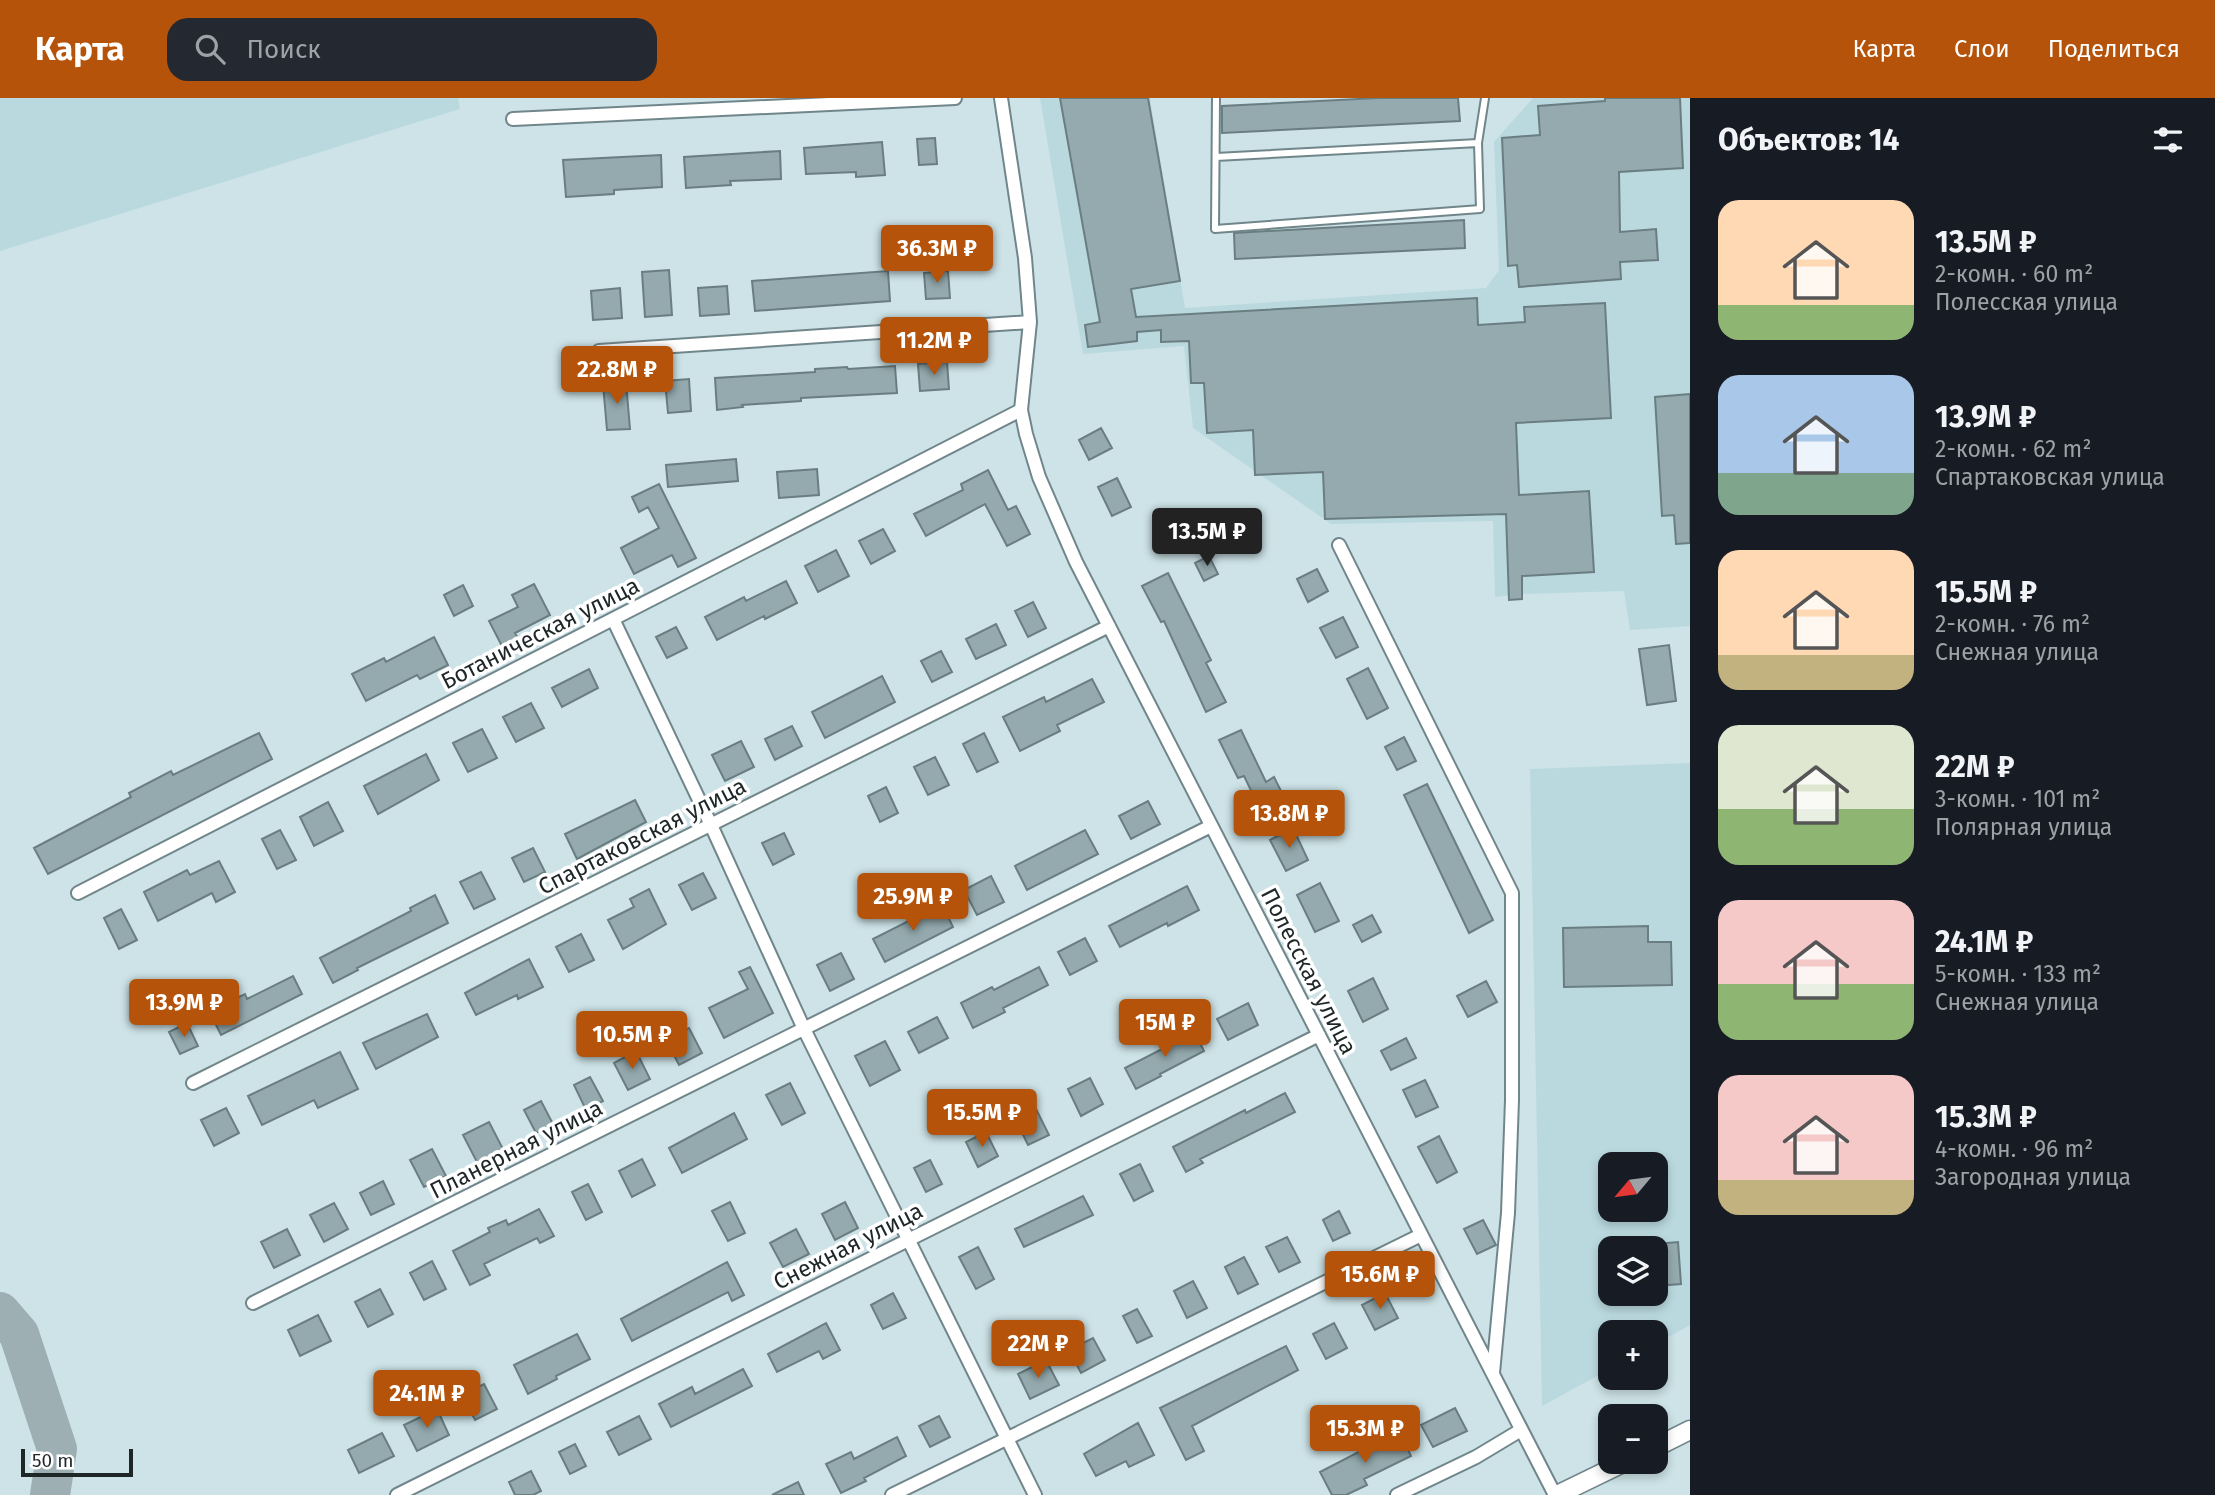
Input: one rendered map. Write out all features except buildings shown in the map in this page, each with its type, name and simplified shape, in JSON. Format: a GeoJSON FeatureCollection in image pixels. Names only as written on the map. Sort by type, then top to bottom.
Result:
{"type":"FeatureCollection","features":[{"type":"Feature","properties":{"kind":"main road"},"geometry":{"type":"LineString","coordinates":[[1668,1441],[1690,1430]]}},
{"type":"Feature","properties":{"kind":"main road"},"geometry":{"type":"LineString","coordinates":[[1556,1495],[1600,1474]]}},
{"type":"Feature","properties":{"kind":"street"},"geometry":{"type":"LineString","coordinates":[[513,119],[955,98]]}},
{"type":"Feature","properties":{"kind":"street","name":"Полесская улица"},"geometry":{"type":"LineString","coordinates":[[1001,98],[1025,257],[1030,322],[1021,410],[1039,477],[1076,562],[1556,1495]]}},
{"type":"Feature","properties":{"kind":"street"},"geometry":{"type":"LineString","coordinates":[[599,351],[1030,322]]}},
{"type":"Feature","properties":{"kind":"street","name":"Ботаническая улица"},"geometry":{"type":"LineString","coordinates":[[78,892],[1021,410]]}},
{"type":"Feature","properties":{"kind":"street"},"geometry":{"type":"LineString","coordinates":[[1339,545],[1512,893],[1512,1100],[1508,1213],[1492,1374]]}},
{"type":"Feature","properties":{"kind":"street"},"geometry":{"type":"LineString","coordinates":[[613,619],[712,825],[804,1029],[1035,1495]]}},
{"type":"Feature","properties":{"kind":"street","name":"Спартаковская улица"},"geometry":{"type":"LineString","coordinates":[[193,1083],[1109,626]]}},
{"type":"Feature","properties":{"kind":"street","name":"Планерная улица"},"geometry":{"type":"LineString","coordinates":[[253,1303],[1211,826]]}},
{"type":"Feature","properties":{"kind":"street","name":"Снежная улица"},"geometry":{"type":"LineString","coordinates":[[397,1495],[1318,1035]]}},
{"type":"Feature","properties":{"kind":"street"},"geometry":{"type":"LineString","coordinates":[[892,1495],[1421,1235]]}},
{"type":"Feature","properties":{"kind":"street"},"geometry":{"type":"LineString","coordinates":[[1397,1495],[1476,1457],[1521,1430]]}},
{"type":"Feature","properties":{"kind":"lane"},"geometry":{"type":"LineString","coordinates":[[1216,98],[1215,229],[1480,209],[1478,144],[1485,98]]}},
{"type":"Feature","properties":{"kind":"lane"},"geometry":{"type":"LineString","coordinates":[[1216,157],[1478,144]]}},
{"type":"Feature","properties":{"kind":"shaded area"},"geometry":{"type":"Polygon","coordinates":[[[0,98],[458,98],[460,109],[0,251],[0,98]]]}},
{"type":"Feature","properties":{"kind":"shaded area"},"geometry":{"type":"Polygon","coordinates":[[[1040,98],[1150,98],[1185,308],[1486,288],[1499,270],[1494,142],[1533,98],[1690,98],[1690,626],[1630,630],[1624,591],[1495,597],[1493,521],[1331,524],[1193,428],[1184,346],[1083,354],[1040,98]]]}},
{"type":"Feature","properties":{"kind":"shaded area"},"geometry":{"type":"Polygon","coordinates":[[[1690,763],[1690,1325],[1668,1337],[1668,1320],[1598,1320],[1598,1376],[1542,1406],[1530,769],[1690,763]]]}},
{"type":"Feature","properties":{"kind":"taxiway"},"geometry":{"type":"LineString","coordinates":[[0,1312],[19,1334],[57,1449],[50,1495]]}}]}
